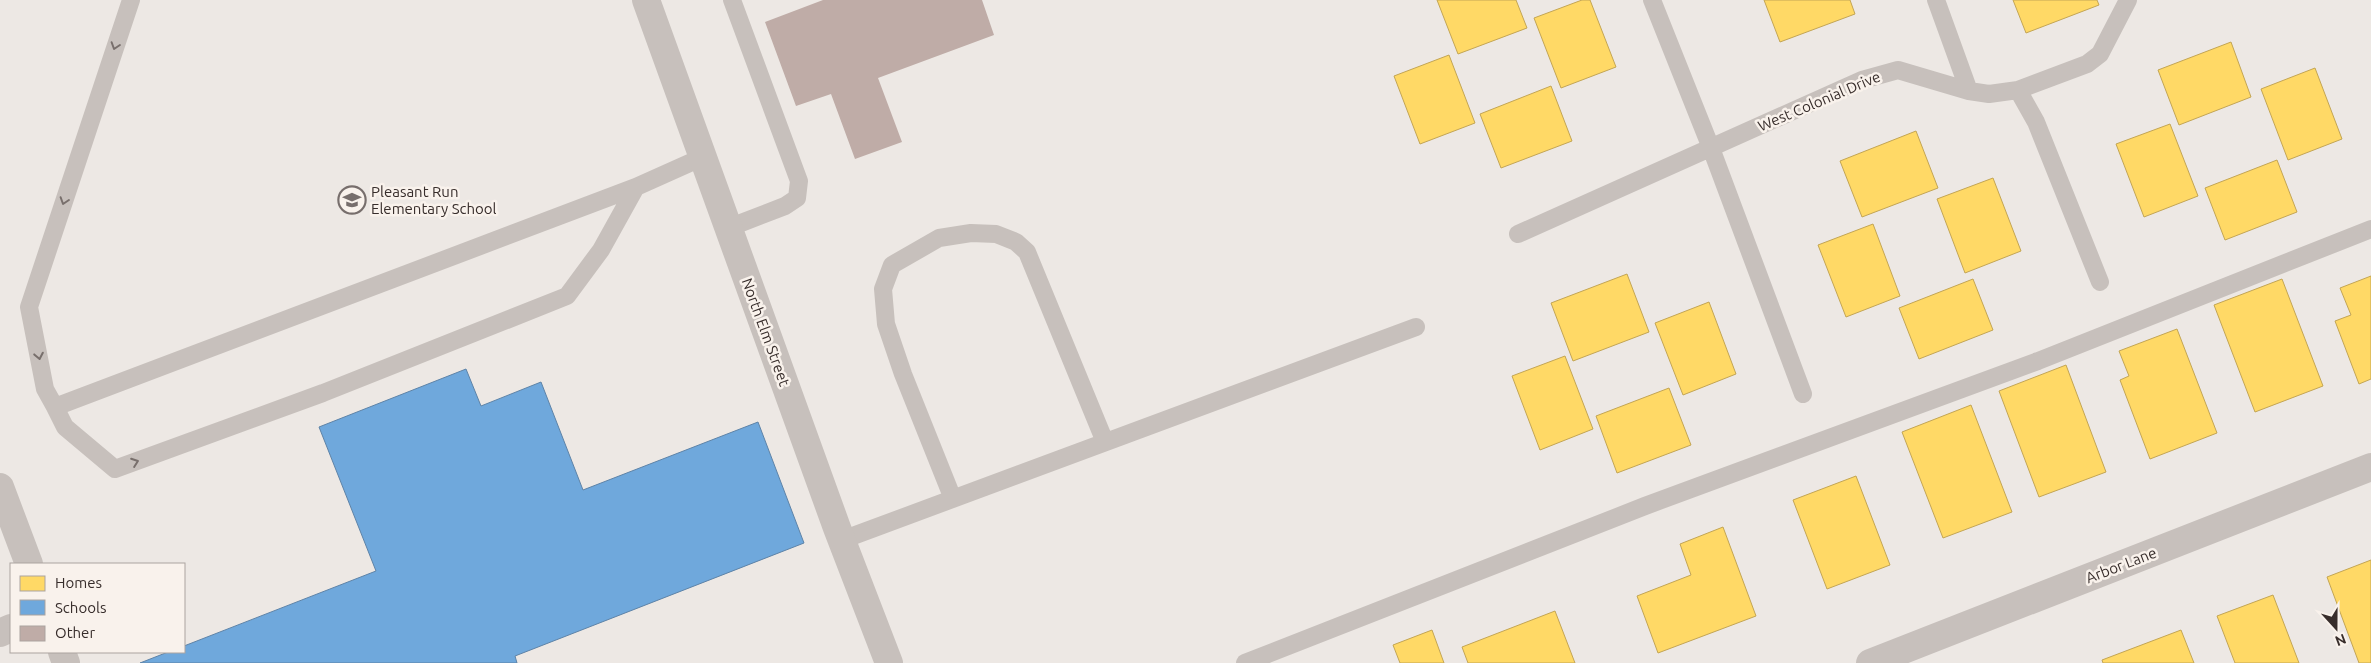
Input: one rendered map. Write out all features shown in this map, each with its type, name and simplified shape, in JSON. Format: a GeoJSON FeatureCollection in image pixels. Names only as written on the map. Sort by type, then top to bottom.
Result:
{"type":"FeatureCollection","features":[{"type":"Feature","properties":{"kind":"street","name":"North Elm Street"},"geometry":{"type":"LineString","coordinates":[[646,0],[842,540],[889,663]]}},
{"type":"Feature","properties":{"kind":"street","name":"Arbor Lane"},"geometry":{"type":"LineString","coordinates":[[1870,663],[2371,467]]}},
{"type":"Feature","properties":{"kind":"street"},"geometry":{"type":"LineString","coordinates":[[0,487],[29,563]]}},
{"type":"Feature","properties":{"kind":"lane"},"geometry":{"type":"LineString","coordinates":[[131,0],[29,307],[45,390],[65,427],[115,469],[323,393],[567,296],[601,250],[636,187]]}},
{"type":"Feature","properties":{"kind":"lane"},"geometry":{"type":"LineString","coordinates":[[728,228],[785,206],[797,198],[799,181],[732,0]]}},
{"type":"Feature","properties":{"kind":"lane"},"geometry":{"type":"LineString","coordinates":[[1652,0],[1711,148],[1803,394]]}},
{"type":"Feature","properties":{"kind":"lane"},"geometry":{"type":"LineString","coordinates":[[1936,0],[1969,91]]}},
{"type":"Feature","properties":{"kind":"lane","name":"West Colonial Drive"},"geometry":{"type":"LineString","coordinates":[[1518,234],[1862,80],[1898,70],[1969,91],[1989,94],[2018,90],[2087,64],[2100,54],[2128,0]]}},
{"type":"Feature","properties":{"kind":"lane"},"geometry":{"type":"LineString","coordinates":[[2018,90],[2036,122],[2100,282]]}},
{"type":"Feature","properties":{"kind":"lane"},"geometry":{"type":"LineString","coordinates":[[55,408],[636,187],[702,157]]}},
{"type":"Feature","properties":{"kind":"lane"},"geometry":{"type":"LineString","coordinates":[[1245,663],[1645,506],[2038,361],[2371,229]]}},
{"type":"Feature","properties":{"kind":"lane"},"geometry":{"type":"LineString","coordinates":[[953,499],[903,374],[886,324],[883,289],[892,265],[939,238],[971,233],[996,234],[1016,242],[1027,252],[1105,442]]}},
{"type":"Feature","properties":{"kind":"lane"},"geometry":{"type":"LineString","coordinates":[[842,540],[1416,327]]}},
{"type":"Feature","properties":{"kind":"building: Homes"},"geometry":{"type":"Polygon","coordinates":[[[1437,0],[1516,0],[1527,28],[1458,54],[1437,0]]]}},
{"type":"Feature","properties":{"kind":"building: Homes"},"geometry":{"type":"Polygon","coordinates":[[[1582,0],[1590,0],[1616,67],[1561,88],[1534,18],[1582,0]]]}},
{"type":"Feature","properties":{"kind":"building: Homes"},"geometry":{"type":"Polygon","coordinates":[[[1764,0],[1850,0],[1855,14],[1780,42],[1764,0]]]}},
{"type":"Feature","properties":{"kind":"building: Homes"},"geometry":{"type":"Polygon","coordinates":[[[2013,0],[2097,0],[2099,5],[2026,33],[2013,0]]]}},
{"type":"Feature","properties":{"kind":"building: Homes"},"geometry":{"type":"Polygon","coordinates":[[[2231,42],[2251,97],[2179,125],[2158,70],[2231,42]]]}},
{"type":"Feature","properties":{"kind":"building: Homes"},"geometry":{"type":"Polygon","coordinates":[[[1449,55],[1475,123],[1420,144],[1394,76],[1449,55]]]}},
{"type":"Feature","properties":{"kind":"building: Homes"},"geometry":{"type":"Polygon","coordinates":[[[2315,68],[2342,139],[2288,160],[2261,89],[2315,68]]]}},
{"type":"Feature","properties":{"kind":"building: Homes"},"geometry":{"type":"Polygon","coordinates":[[[1551,86],[1572,141],[1501,168],[1480,114],[1551,86]]]}},
{"type":"Feature","properties":{"kind":"building: Homes"},"geometry":{"type":"Polygon","coordinates":[[[2170,124],[2198,196],[2144,217],[2116,144],[2170,124]]]}},
{"type":"Feature","properties":{"kind":"building: Homes"},"geometry":{"type":"Polygon","coordinates":[[[1916,131],[1938,188],[1862,217],[1840,161],[1916,131]]]}},
{"type":"Feature","properties":{"kind":"building: Homes"},"geometry":{"type":"Polygon","coordinates":[[[2277,160],[2297,212],[2225,240],[2205,188],[2277,160]]]}},
{"type":"Feature","properties":{"kind":"building: Homes"},"geometry":{"type":"Polygon","coordinates":[[[1993,178],[2021,251],[1965,273],[1937,199],[1993,178]]]}},
{"type":"Feature","properties":{"kind":"building: Homes"},"geometry":{"type":"Polygon","coordinates":[[[1873,224],[1900,296],[1846,317],[1818,245],[1873,224]]]}},
{"type":"Feature","properties":{"kind":"building: Homes"},"geometry":{"type":"Polygon","coordinates":[[[1627,274],[1649,332],[1573,361],[1551,303],[1627,274]]]}},
{"type":"Feature","properties":{"kind":"building: Homes"},"geometry":{"type":"Polygon","coordinates":[[[2371,276],[2371,379],[2359,384],[2335,321],[2351,315],[2340,288],[2371,276]]]}},
{"type":"Feature","properties":{"kind":"building: Homes"},"geometry":{"type":"Polygon","coordinates":[[[1973,279],[1993,330],[1919,359],[1899,308],[1973,279]]]}},
{"type":"Feature","properties":{"kind":"building: Homes"},"geometry":{"type":"Polygon","coordinates":[[[2282,279],[2323,386],[2255,412],[2214,305],[2282,279]]]}},
{"type":"Feature","properties":{"kind":"building: Homes"},"geometry":{"type":"Polygon","coordinates":[[[1709,302],[1736,374],[1683,395],[1655,323],[1709,302]]]}},
{"type":"Feature","properties":{"kind":"building: Homes"},"geometry":{"type":"Polygon","coordinates":[[[2177,329],[2217,433],[2150,459],[2120,380],[2129,376],[2119,351],[2177,329]]]}},
{"type":"Feature","properties":{"kind":"building: Homes"},"geometry":{"type":"Polygon","coordinates":[[[1565,356],[1593,429],[1540,450],[1512,376],[1565,356]]]}},
{"type":"Feature","properties":{"kind":"building: Homes"},"geometry":{"type":"Polygon","coordinates":[[[2066,365],[2106,472],[2039,497],[1999,391],[2066,365]]]}},
{"type":"Feature","properties":{"kind":"building: Homes"},"geometry":{"type":"Polygon","coordinates":[[[1669,388],[1691,445],[1617,473],[1596,416],[1669,388]]]}},
{"type":"Feature","properties":{"kind":"building: Homes"},"geometry":{"type":"Polygon","coordinates":[[[1971,405],[2012,512],[1943,538],[1902,432],[1971,405]]]}},
{"type":"Feature","properties":{"kind":"building: Homes"},"geometry":{"type":"Polygon","coordinates":[[[1856,476],[1890,565],[1827,589],[1793,500],[1856,476]]]}},
{"type":"Feature","properties":{"kind":"building: Homes"},"geometry":{"type":"Polygon","coordinates":[[[1723,527],[1756,616],[1658,653],[1637,596],[1691,575],[1680,544],[1723,527]]]}},
{"type":"Feature","properties":{"kind":"building: Homes"},"geometry":{"type":"Polygon","coordinates":[[[2371,560],[2371,663],[2359,663],[2327,577],[2371,560]]]}},
{"type":"Feature","properties":{"kind":"building: Homes"},"geometry":{"type":"Polygon","coordinates":[[[2273,595],[2299,663],[2235,663],[2217,616],[2273,595]]]}},
{"type":"Feature","properties":{"kind":"building: Homes"},"geometry":{"type":"Polygon","coordinates":[[[1555,611],[1575,663],[1468,663],[1462,647],[1555,611]]]}},
{"type":"Feature","properties":{"kind":"building: Homes"},"geometry":{"type":"Polygon","coordinates":[[[1432,630],[1444,663],[1400,663],[1393,645],[1432,630]]]}},
{"type":"Feature","properties":{"kind":"building: Homes"},"geometry":{"type":"Polygon","coordinates":[[[2181,630],[2194,663],[2103,663],[2102,660],[2181,630]]]}},
{"type":"Feature","properties":{"kind":"building: Schools"},"geometry":{"type":"Polygon","coordinates":[[[466,369],[481,406],[541,382],[583,490],[758,422],[804,543],[515,656],[517,663],[140,663],[165,653],[185,653],[185,646],[376,571],[319,427],[466,369]]]}},
{"type":"Feature","properties":{"kind":"building: Other"},"geometry":{"type":"Polygon","coordinates":[[[823,0],[982,0],[994,35],[878,78],[902,142],[855,159],[831,94],[796,106],[765,22],[823,0]]]}},
{"type":"Feature","properties":{"kind":"place","name":"Pleasant Run Elementary School"},"geometry":{"type":"Point","coordinates":[352,200]}}]}
